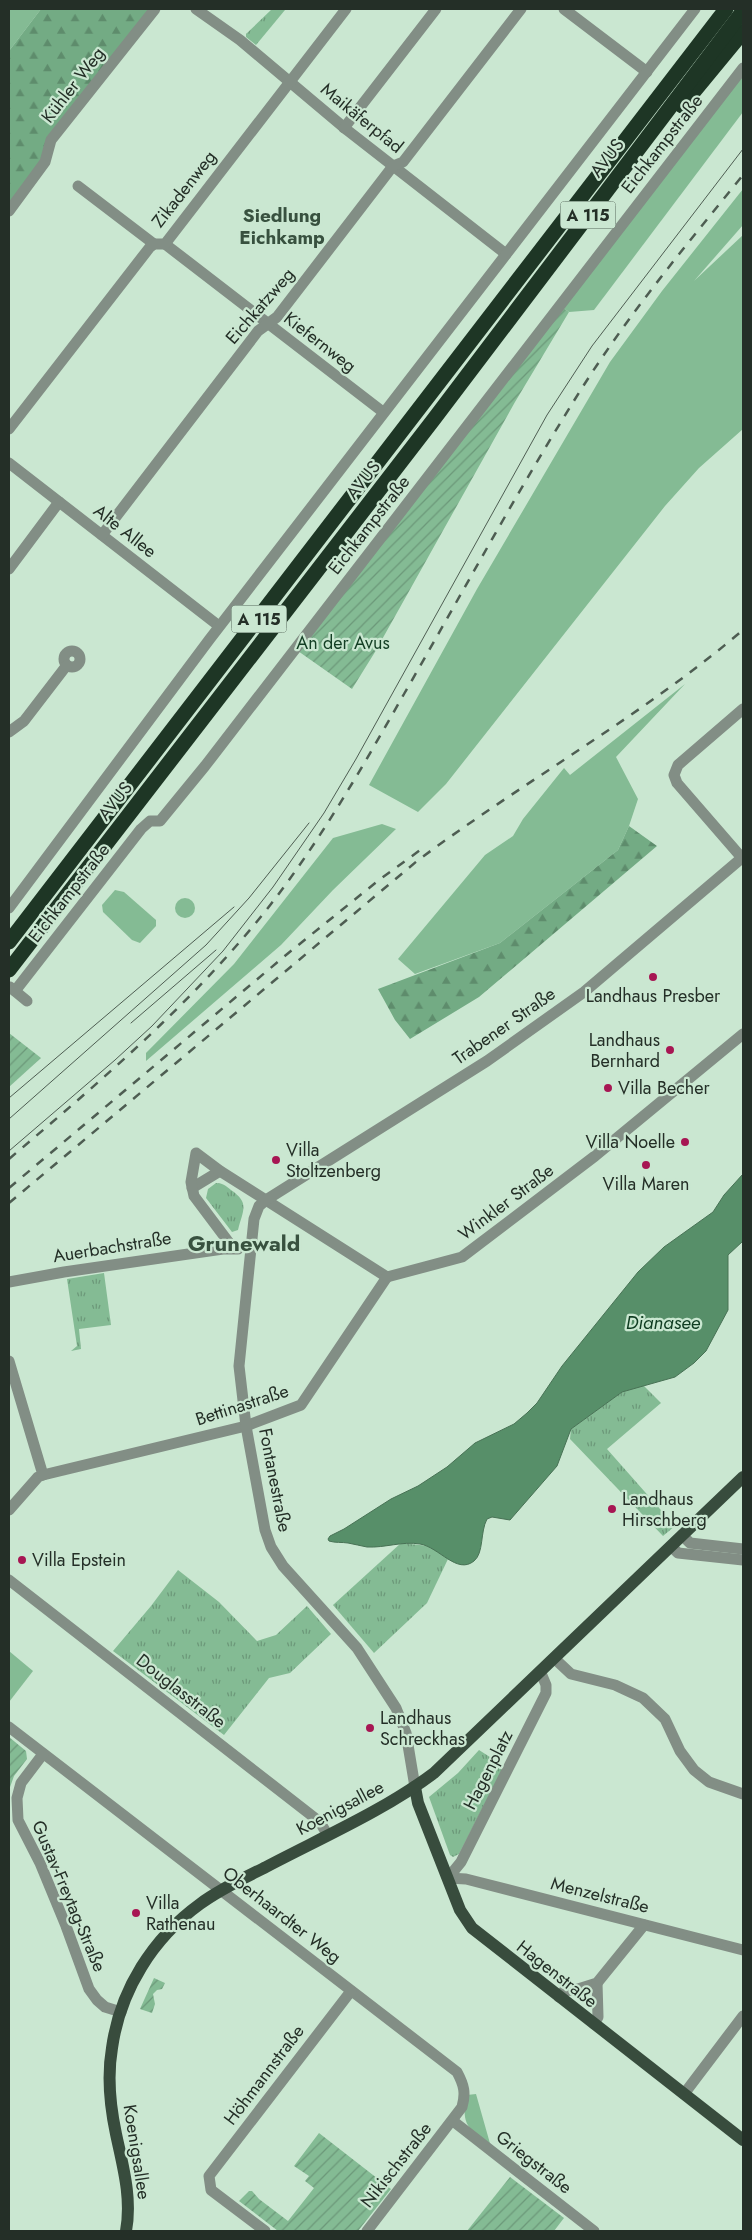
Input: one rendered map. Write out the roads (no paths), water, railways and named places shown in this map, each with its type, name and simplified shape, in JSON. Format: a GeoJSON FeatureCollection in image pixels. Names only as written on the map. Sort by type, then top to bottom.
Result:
{"type":"FeatureCollection","features":[{"type":"Feature","properties":{"kind":"highway","name":"AVUS"},"geometry":{"type":"LineString","coordinates":[[9,942],[726,9]]}},
{"type":"Feature","properties":{"kind":"highway","name":"AVUS"},"geometry":{"type":"LineString","coordinates":[[9,970],[434,419],[743,11]]}},
{"type":"Feature","properties":{"kind":"highway"},"geometry":{"type":"LineString","coordinates":[[434,419],[457,393],[576,238],[743,32]]}},
{"type":"Feature","properties":{"kind":"main road","name":"Koenigsallee"},"geometry":{"type":"LineString","coordinates":[[126,2231],[128,2195],[110,2091],[112,2048],[121,2012],[132,1985],[146,1958],[163,1937],[193,1910],[222,1890],[415,1787],[453,1758],[743,1477]]}},
{"type":"Feature","properties":{"kind":"main road","name":"Hagenstraße"},"geometry":{"type":"LineString","coordinates":[[415,1787],[418,1803],[460,1910],[472,1928],[743,2140]]}},
{"type":"Feature","properties":{"kind":"street","name":"Kühler Weg"},"geometry":{"type":"LineString","coordinates":[[9,211],[45,162],[51,140],[155,9]]}},
{"type":"Feature","properties":{"kind":"street","name":"Maikäferpfad"},"geometry":{"type":"LineString","coordinates":[[196,9],[240,40],[344,128],[506,254]]}},
{"type":"Feature","properties":{"kind":"street","name":"Zikadenweg"},"geometry":{"type":"LineString","coordinates":[[9,429],[160,244],[346,9]]}},
{"type":"Feature","properties":{"kind":"street"},"geometry":{"type":"LineString","coordinates":[[344,128],[436,9]]}},
{"type":"Feature","properties":{"kind":"street","name":"Eichkatzweg"},"geometry":{"type":"LineString","coordinates":[[102,535],[252,339],[277,317],[393,166],[403,162],[521,9]]}},
{"type":"Feature","properties":{"kind":"street"},"geometry":{"type":"LineString","coordinates":[[564,9],[647,72]]}},
{"type":"Feature","properties":{"kind":"street"},"geometry":{"type":"LineString","coordinates":[[9,908],[219,626],[695,9]]}},
{"type":"Feature","properties":{"kind":"street","name":"Eichkampstraße"},"geometry":{"type":"LineString","coordinates":[[27,1001],[12,989],[141,829],[150,821],[160,821],[205,766],[743,68]]}},
{"type":"Feature","properties":{"kind":"street","name":"Kiefernweg"},"geometry":{"type":"LineString","coordinates":[[78,186],[268,324],[383,412]]}},
{"type":"Feature","properties":{"kind":"street","name":"Alte Allee"},"geometry":{"type":"LineString","coordinates":[[9,463],[219,626]]}},
{"type":"Feature","properties":{"kind":"street"},"geometry":{"type":"LineString","coordinates":[[9,568],[59,502]]}},
{"type":"Feature","properties":{"kind":"street"},"geometry":{"type":"LineString","coordinates":[[9,732],[24,721],[67,665]]}},
{"type":"Feature","properties":{"kind":"street"},"geometry":{"type":"LineString","coordinates":[[742,858],[677,783],[674,775],[678,765],[743,709]]}},
{"type":"Feature","properties":{"kind":"street","name":"Trabener Straße"},"geometry":{"type":"LineString","coordinates":[[266,1200],[487,1062],[584,992],[742,858]]}},
{"type":"Feature","properties":{"kind":"street","name":"Winkler Straße"},"geometry":{"type":"LineString","coordinates":[[387,1278],[462,1257],[595,1156],[743,1034]]}},
{"type":"Feature","properties":{"kind":"street"},"geometry":{"type":"LineString","coordinates":[[233,1248],[194,1196],[191,1182],[196,1153],[220,1171],[387,1278]]}},
{"type":"Feature","properties":{"kind":"street"},"geometry":{"type":"LineString","coordinates":[[192,1188],[220,1171]]}},
{"type":"Feature","properties":{"kind":"street","name":"Fontanestraße"},"geometry":{"type":"LineString","coordinates":[[266,1200],[256,1213],[249,1253],[239,1366],[246,1426],[262,1516],[271,1547],[283,1566],[367,1660],[400,1715],[406,1733],[415,1787]]}},
{"type":"Feature","properties":{"kind":"street","name":"Auerbachstraße"},"geometry":{"type":"LineString","coordinates":[[9,1282],[64,1272],[233,1248],[249,1253]]}},
{"type":"Feature","properties":{"kind":"street","name":"Bettinastraße"},"geometry":{"type":"LineString","coordinates":[[44,1475],[246,1426],[301,1405],[387,1278]]}},
{"type":"Feature","properties":{"kind":"street"},"geometry":{"type":"LineString","coordinates":[[9,1361],[44,1475],[38,1477],[9,1510]]}},
{"type":"Feature","properties":{"kind":"street"},"geometry":{"type":"LineString","coordinates":[[683,1536],[690,1543],[743,1549]]}},
{"type":"Feature","properties":{"kind":"street"},"geometry":{"type":"LineString","coordinates":[[672,1547],[678,1553],[743,1560]]}},
{"type":"Feature","properties":{"kind":"street","name":"Douglasstraße"},"geometry":{"type":"LineString","coordinates":[[9,1580],[320,1822],[327,1834]]}},
{"type":"Feature","properties":{"kind":"street"},"geometry":{"type":"LineString","coordinates":[[556,1659],[571,1674],[615,1685],[643,1698],[665,1720],[680,1751],[694,1770],[709,1782],[743,1794]]}},
{"type":"Feature","properties":{"kind":"street","name":"Hagenplatz"},"geometry":{"type":"LineString","coordinates":[[448,1878],[461,1862],[546,1693],[546,1685],[541,1673]]}},
{"type":"Feature","properties":{"kind":"street","name":"Oberhaardter Weg"},"geometry":{"type":"LineString","coordinates":[[9,1727],[457,2072],[463,2082],[466,2095],[462,2107],[453,2121]]}},
{"type":"Feature","properties":{"kind":"street","name":"Gustav-Freytag-Straße"},"geometry":{"type":"LineString","coordinates":[[43,1754],[21,1782],[17,1798],[18,1820],[44,1872],[89,1989],[105,2007],[121,2012]]}},
{"type":"Feature","properties":{"kind":"street","name":"Menzelstraße"},"geometry":{"type":"LineString","coordinates":[[448,1878],[471,1880],[743,1950]]}},
{"type":"Feature","properties":{"kind":"street"},"geometry":{"type":"LineString","coordinates":[[559,1997],[564,1991],[578,1990],[597,1983],[644,1925]]}},
{"type":"Feature","properties":{"kind":"street"},"geometry":{"type":"LineString","coordinates":[[594,2024],[598,2017],[597,1983]]}},
{"type":"Feature","properties":{"kind":"street","name":"Höhmannstraße"},"geometry":{"type":"LineString","coordinates":[[265,2231],[211,2190],[209,2176],[351,1990]]}},
{"type":"Feature","properties":{"kind":"street"},"geometry":{"type":"LineString","coordinates":[[684,2094],[743,2016]]}},
{"type":"Feature","properties":{"kind":"street","name":"Nikischstraße"},"geometry":{"type":"LineString","coordinates":[[367,2231],[453,2121]]}},
{"type":"Feature","properties":{"kind":"street","name":"Griegstraße"},"geometry":{"type":"LineString","coordinates":[[453,2121],[594,2231]]}},
{"type":"Feature","properties":{"kind":"water","name":"Dianasee"},"geometry":{"type":"Polygon","coordinates":[[[743,1174],[743,1241],[728,1255],[728,1310],[706,1351],[675,1377],[622,1392],[571,1429],[557,1466],[510,1520],[492,1517],[487,1519],[483,1530],[481,1548],[474,1561],[461,1565],[454,1563],[427,1546],[420,1544],[407,1543],[367,1547],[329,1541],[330,1536],[391,1499],[418,1486],[447,1467],[475,1443],[514,1424],[527,1413],[537,1403],[562,1366],[638,1272],[664,1247],[713,1212],[724,1195],[743,1174]]]}},
{"type":"Feature","properties":{"kind":"tram line"},"geometry":{"type":"LineString","coordinates":[[9,1151],[152,1026],[223,951],[273,887],[324,813],[356,759],[547,415],[592,346],[743,149]]}},
{"type":"Feature","properties":{"kind":"tram line"},"geometry":{"type":"LineString","coordinates":[[9,1119],[206,945],[249,898],[309,823]]}},
{"type":"Feature","properties":{"kind":"tram line"},"geometry":{"type":"LineString","coordinates":[[9,1098],[234,907]]}},
{"type":"Feature","properties":{"kind":"tram line"},"geometry":{"type":"LineString","coordinates":[[131,1023],[216,950]]}},
{"type":"Feature","properties":{"kind":"railway"},"geometry":{"type":"LineString","coordinates":[[9,1159],[113,1069],[179,1006],[242,940],[290,879],[325,828],[357,775],[529,476],[591,374],[654,286],[743,175]]}},
{"type":"Feature","properties":{"kind":"railway"},"geometry":{"type":"LineString","coordinates":[[9,1203],[417,861],[499,803],[624,720],[743,630]]}},
{"type":"Feature","properties":{"kind":"railway"},"geometry":{"type":"LineString","coordinates":[[9,1188],[286,955],[379,880],[423,848]]}},
{"type":"Feature","properties":{"kind":"place","name":"Landhaus Presber"},"geometry":{"type":"Point","coordinates":[653,977]}},
{"type":"Feature","properties":{"kind":"place","name":"Landhaus Bernhard"},"geometry":{"type":"Point","coordinates":[670,1050]}},
{"type":"Feature","properties":{"kind":"place","name":"Villa Becher"},"geometry":{"type":"Point","coordinates":[608,1088]}},
{"type":"Feature","properties":{"kind":"place","name":"Villa Noelle"},"geometry":{"type":"Point","coordinates":[685,1142]}},
{"type":"Feature","properties":{"kind":"place","name":"Villa Stoltzenberg"},"geometry":{"type":"Point","coordinates":[276,1160]}},
{"type":"Feature","properties":{"kind":"place","name":"Villa Maren"},"geometry":{"type":"Point","coordinates":[646,1165]}},
{"type":"Feature","properties":{"kind":"place","name":"Landhaus Hirschberg"},"geometry":{"type":"Point","coordinates":[612,1509]}},
{"type":"Feature","properties":{"kind":"place","name":"Villa Epstein"},"geometry":{"type":"Point","coordinates":[22,1560]}},
{"type":"Feature","properties":{"kind":"place","name":"Landhaus Schreckhas"},"geometry":{"type":"Point","coordinates":[370,1728]}},
{"type":"Feature","properties":{"kind":"place","name":"Villa Rathenau"},"geometry":{"type":"Point","coordinates":[136,1913]}},
{"type":"Feature","properties":{"kind":"district","name":"Siedlung Eichkamp"},"geometry":{"type":"Point","coordinates":[282,226]}},
{"type":"Feature","properties":{"kind":"district","name":"Grunewald"},"geometry":{"type":"Point","coordinates":[244,1243]}},
{"type":"Feature","properties":{"kind":"park label","name":"An der Avus"},"geometry":{"type":"Point","coordinates":[343,643]}}]}
